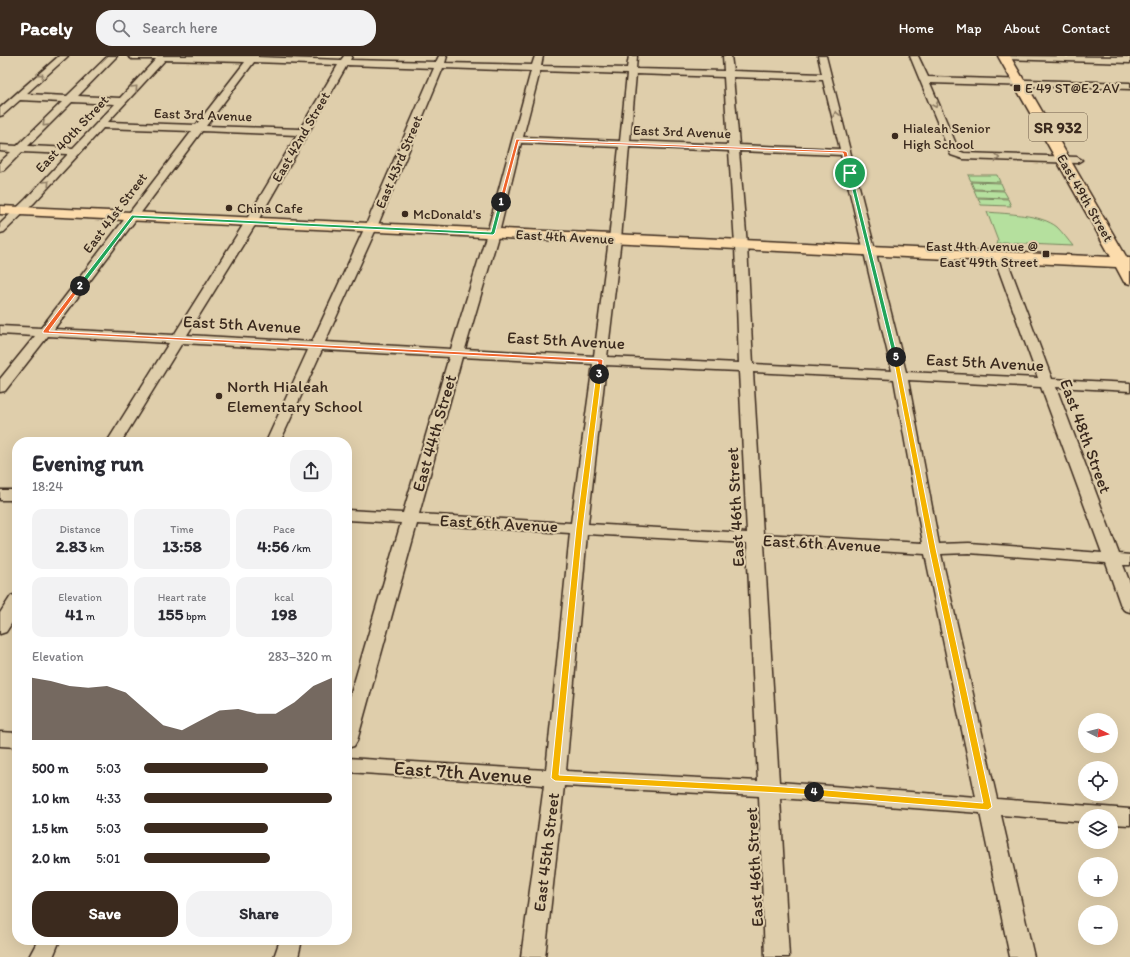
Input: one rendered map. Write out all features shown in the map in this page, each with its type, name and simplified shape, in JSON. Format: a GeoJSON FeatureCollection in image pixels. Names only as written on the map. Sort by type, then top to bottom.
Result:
{"type":"FeatureCollection","features":[{"type":"Feature","properties":{"kind":"main road","name":"East 49th Street"},"geometry":{"type":"LineString","coordinates":[[1010,56],[1127,258],[1130,279]]}},
{"type":"Feature","properties":{"kind":"main road","name":"East 4th Avenue"},"geometry":{"type":"LineString","coordinates":[[0,210],[1000,257],[1127,258]]}},
{"type":"Feature","properties":{"kind":"street"},"geometry":{"type":"LineString","coordinates":[[0,113],[64,56]]}},
{"type":"Feature","properties":{"kind":"street"},"geometry":{"type":"LineString","coordinates":[[0,168],[113,56]]}},
{"type":"Feature","properties":{"kind":"street"},"geometry":{"type":"LineString","coordinates":[[132,56],[442,61],[536,68],[827,77]]}},
{"type":"Feature","properties":{"kind":"street","name":"East 40th Street"},"geometry":{"type":"LineString","coordinates":[[0,230],[20,211],[123,101],[161,59],[161,56]]}},
{"type":"Feature","properties":{"kind":"street","name":"East 44th Street"},"geometry":{"type":"LineString","coordinates":[[352,723],[457,352],[493,233],[539,56]]}},
{"type":"Feature","properties":{"kind":"street","name":"East 45th Street"},"geometry":{"type":"LineString","coordinates":[[533,957],[555,778],[579,528],[615,239],[633,56]]}},
{"type":"Feature","properties":{"kind":"street","name":"East 46th Street"},"geometry":{"type":"LineString","coordinates":[[727,56],[727,74],[741,245],[746,367],[770,789],[777,957]]}},
{"type":"Feature","properties":{"kind":"street"},"geometry":{"type":"LineString","coordinates":[[822,56],[868,251],[900,375],[932,549],[1022,957]]}},
{"type":"Feature","properties":{"kind":"street"},"geometry":{"type":"LineString","coordinates":[[914,56],[955,153],[958,155],[1070,160]]}},
{"type":"Feature","properties":{"kind":"street"},"geometry":{"type":"LineString","coordinates":[[1010,56],[1130,60]]}},
{"type":"Feature","properties":{"kind":"street","name":"East 41st Street"},"geometry":{"type":"LineString","coordinates":[[0,388],[45,332],[253,58]]}},
{"type":"Feature","properties":{"kind":"street","name":"East 42nd Street"},"geometry":{"type":"LineString","coordinates":[[117,437],[252,222],[346,59]]}},
{"type":"Feature","properties":{"kind":"street","name":"East 43rd Street"},"geometry":{"type":"LineString","coordinates":[[275,437],[371,228],[442,61]]}},
{"type":"Feature","properties":{"kind":"street"},"geometry":{"type":"LineString","coordinates":[[924,80],[1025,82],[1129,88]]}},
{"type":"Feature","properties":{"kind":"street"},"geometry":{"type":"LineString","coordinates":[[18,97],[123,101]]}},
{"type":"Feature","properties":{"kind":"street","name":"East 3rd Avenue"},"geometry":{"type":"LineString","coordinates":[[100,125],[304,132]]}},
{"type":"Feature","properties":{"kind":"street","name":"East 3rd Avenue"},"geometry":{"type":"LineString","coordinates":[[517,140],[845,152]]}},
{"type":"Feature","properties":{"kind":"street"},"geometry":{"type":"LineString","coordinates":[[0,148],[77,150]]}},
{"type":"Feature","properties":{"kind":"street","name":"East 48th Street"},"geometry":{"type":"LineString","coordinates":[[1000,257],[1130,606]]}},
{"type":"Feature","properties":{"kind":"street","name":"East 5th Avenue"},"geometry":{"type":"LineString","coordinates":[[0,330],[1130,387]]}},
{"type":"Feature","properties":{"kind":"street"},"geometry":{"type":"LineString","coordinates":[[0,494],[12,495]]}},
{"type":"Feature","properties":{"kind":"street","name":"East 6th Avenue"},"geometry":{"type":"LineString","coordinates":[[352,515],[756,540],[932,549],[969,548],[1130,560]]}},
{"type":"Feature","properties":{"kind":"street"},"geometry":{"type":"LineString","coordinates":[[0,628],[12,608]]}},
{"type":"Feature","properties":{"kind":"street"},"geometry":{"type":"LineString","coordinates":[[0,739],[12,740]]}},
{"type":"Feature","properties":{"kind":"street","name":"East 7th Avenue"},"geometry":{"type":"LineString","coordinates":[[352,765],[770,789],[1130,817]]}},
{"type":"Feature","properties":{"kind":"street"},"geometry":{"type":"LineString","coordinates":[[41,957],[47,945]]}},
{"type":"Feature","properties":{"kind":"street"},"geometry":{"type":"LineString","coordinates":[[286,957],[290,945]]}},
{"type":"Feature","properties":{"kind":"green space"},"geometry":{"type":"Polygon","coordinates":[[[968,175],[997,175],[1000,182],[971,181],[968,175]]]}},
{"type":"Feature","properties":{"kind":"green space"},"geometry":{"type":"Polygon","coordinates":[[[971,182],[1001,183],[1004,190],[974,189],[971,182]]]}},
{"type":"Feature","properties":{"kind":"green space"},"geometry":{"type":"Polygon","coordinates":[[[974,190],[1004,191],[1008,198],[977,197],[974,190]]]}},
{"type":"Feature","properties":{"kind":"green space"},"geometry":{"type":"Polygon","coordinates":[[[978,198],[1008,199],[1011,206],[981,205],[978,198]]]}},
{"type":"Feature","properties":{"kind":"green space"},"geometry":{"type":"Polygon","coordinates":[[[987,212],[1024,215],[1042,219],[1057,227],[1073,246],[1003,243],[997,245],[998,241],[987,212]]]}},
{"type":"Feature","properties":{"kind":"place","name":"E 49 ST@E 2 AV"},"geometry":{"type":"Point","coordinates":[1017,88]}},
{"type":"Feature","properties":{"kind":"place","name":"Hialeah Senior High School"},"geometry":{"type":"Point","coordinates":[895,136]}},
{"type":"Feature","properties":{"kind":"place","name":"China Cafe"},"geometry":{"type":"Point","coordinates":[229,208]}},
{"type":"Feature","properties":{"kind":"place","name":"McDonald's"},"geometry":{"type":"Point","coordinates":[405,214]}},
{"type":"Feature","properties":{"kind":"place","name":"East 4th Avenue @ East 49th Street"},"geometry":{"type":"Point","coordinates":[1046,254]}},
{"type":"Feature","properties":{"kind":"place","name":"North Hialeah Elementary School"},"geometry":{"type":"Point","coordinates":[219,396]}},
{"type":"Feature","properties":{"kind":"route"},"geometry":{"type":"LineString","coordinates":[[517,140],[845,152],[850,173],[868,251],[900,375],[932,549],[988,807],[770,789],[555,778],[579,528],[601,360],[45,332],[132,216],[493,233],[517,140]]}}]}
